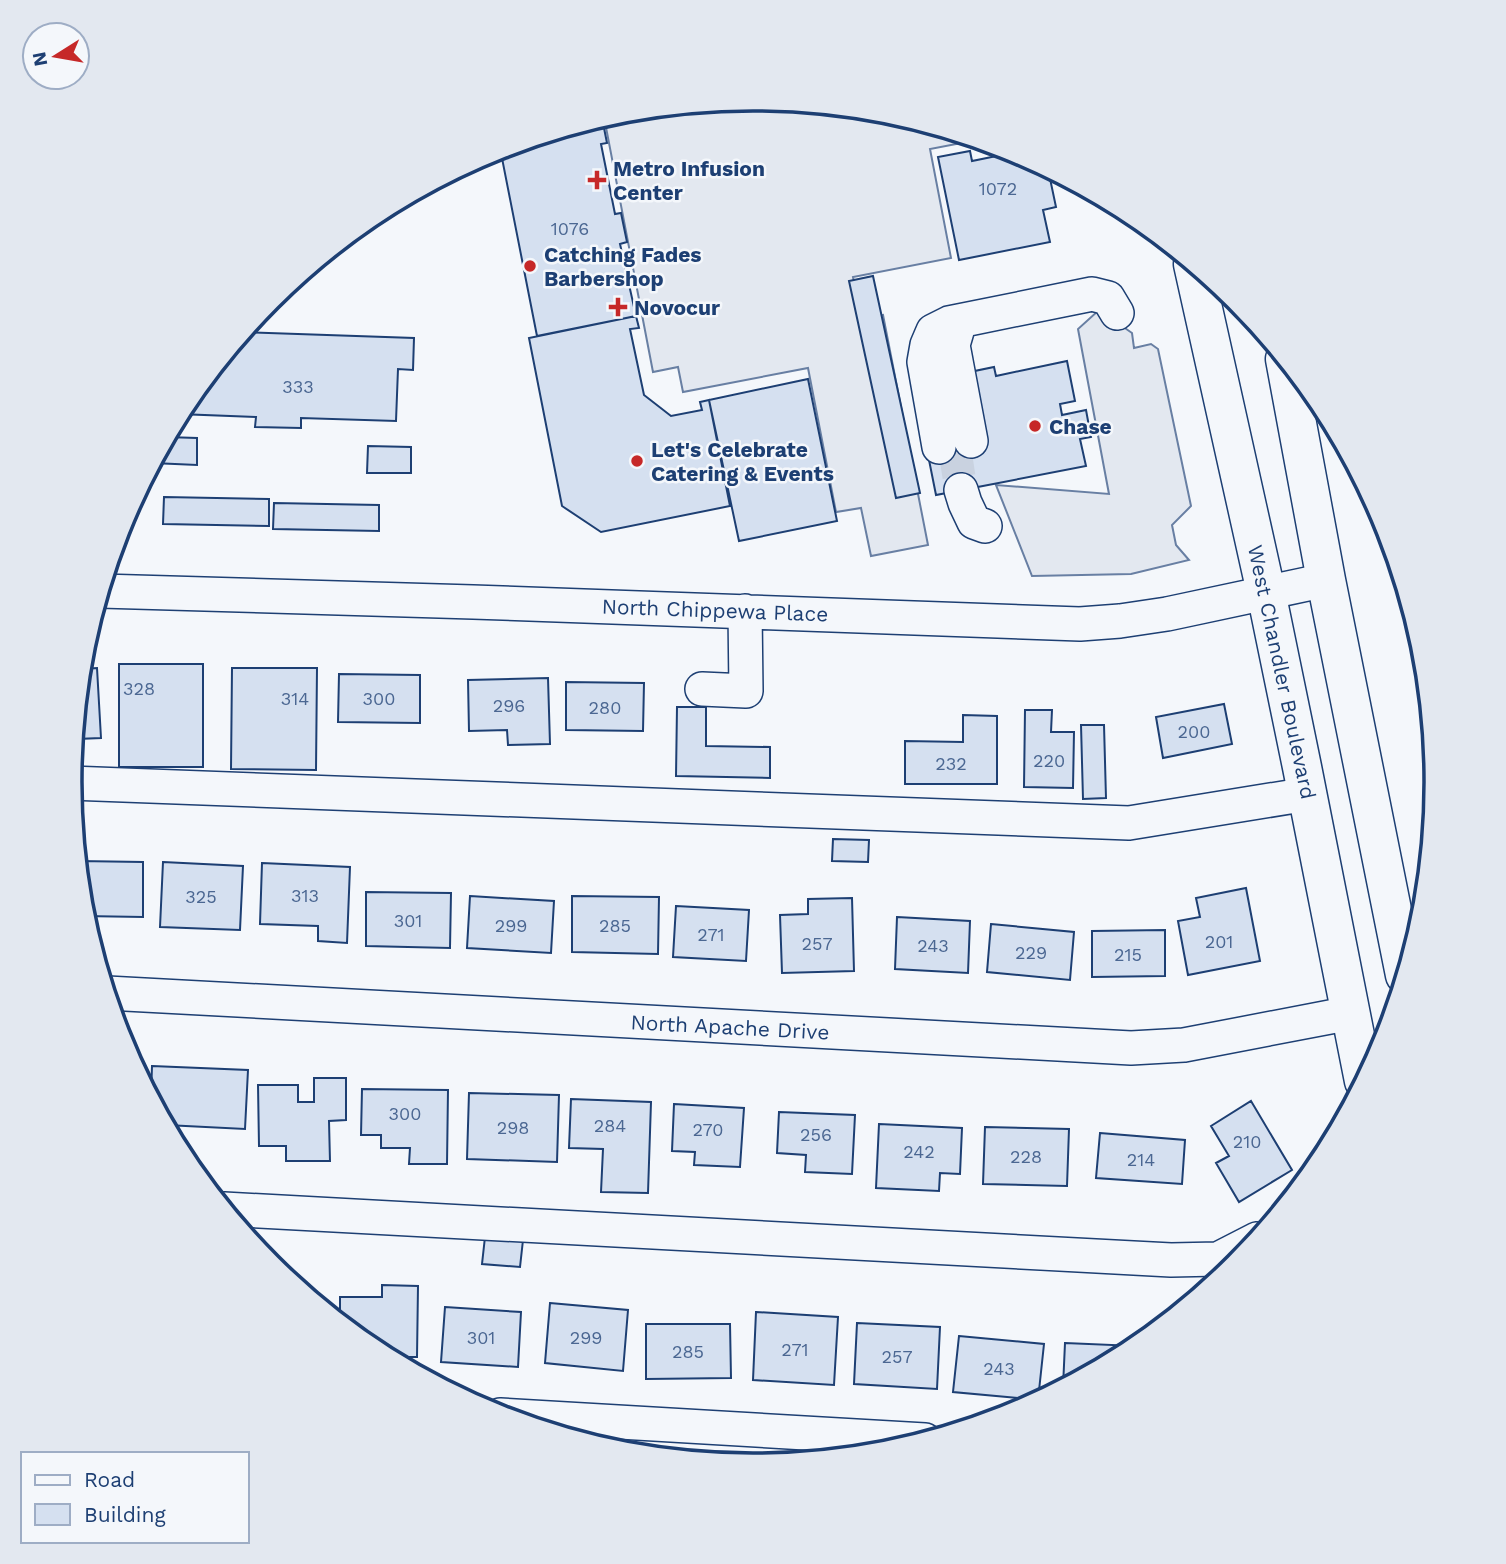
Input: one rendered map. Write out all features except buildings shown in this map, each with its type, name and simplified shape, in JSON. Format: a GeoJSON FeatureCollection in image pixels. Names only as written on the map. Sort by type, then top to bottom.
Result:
{"type":"FeatureCollection","features":[{"type":"Feature","properties":{"kind":"main road","name":"West Chandler Boulevard"},"geometry":{"type":"LineString","coordinates":[[1196,279],[1266,592],[1361,1066]]}},
{"type":"Feature","properties":{"kind":"main road"},"geometry":{"type":"LineString","coordinates":[[1289,379],[1401,956]]}},
{"type":"Feature","properties":{"kind":"street"},"geometry":{"type":"LineString","coordinates":[[955,444],[954,345],[951,324],[1092,294],[1108,298],[1117,313]]}},
{"type":"Feature","properties":{"kind":"street"},"geometry":{"type":"LineString","coordinates":[[963,490],[979,524]]}},
{"type":"Feature","properties":{"kind":"street","name":"North Chippewa Place"},"geometry":{"type":"LineString","coordinates":[[110,590],[1080,624],[1167,614],[1326,580]]}},
{"type":"Feature","properties":{"kind":"street"},"geometry":{"type":"LineString","coordinates":[[702,690],[746,691],[745,611]]}},
{"type":"Feature","properties":{"kind":"street"},"geometry":{"type":"LineString","coordinates":[[82,783],[1129,823],[1308,794]]}},
{"type":"Feature","properties":{"kind":"street","name":"North Apache Drive"},"geometry":{"type":"LineString","coordinates":[[117,994],[1131,1048],[1184,1045],[1351,1013]]}},
{"type":"Feature","properties":{"kind":"street"},"geometry":{"type":"LineString","coordinates":[[237,1210],[1171,1260],[1218,1259],[1230,1253]]}},
{"type":"Feature","properties":{"kind":"street"},"geometry":{"type":"LineString","coordinates":[[538,1417],[887,1439]]}},
{"type":"Feature","properties":{"kind":"shaded area"},"geometry":{"type":"Polygon","coordinates":[[[753,111],[841,117],[884,124],[958,144],[930,149],[951,258],[853,277],[861,319],[883,315],[928,545],[871,556],[861,508],[836,512],[808,368],[683,392],[678,367],[653,372],[606,128],[665,117],[753,111]]]}},
{"type":"Feature","properties":{"kind":"shaded area"},"geometry":{"type":"Polygon","coordinates":[[[1099,310],[1132,333],[1134,348],[1151,344],[1158,349],[1191,506],[1172,525],[1176,545],[1189,560],[1131,574],[1032,576],[996,485],[1109,494],[1078,329],[1099,310]]]}},
{"type":"Feature","properties":{"kind":"tunnel"},"geometry":{"type":"LineString","coordinates":[[954,444],[961,490]]}},
{"type":"Feature","properties":{"kind":"place","name":"Metro Infusion Center"},"geometry":{"type":"Point","coordinates":[597,180]}},
{"type":"Feature","properties":{"kind":"place","name":"Catching Fades Barbershop"},"geometry":{"type":"Point","coordinates":[530,266]}},
{"type":"Feature","properties":{"kind":"place","name":"Novocur"},"geometry":{"type":"Point","coordinates":[618,307]}},
{"type":"Feature","properties":{"kind":"place","name":"Chase"},"geometry":{"type":"Point","coordinates":[1035,426]}},
{"type":"Feature","properties":{"kind":"place","name":"Let's Celebrate Catering & Events"},"geometry":{"type":"Point","coordinates":[637,461]}}]}
